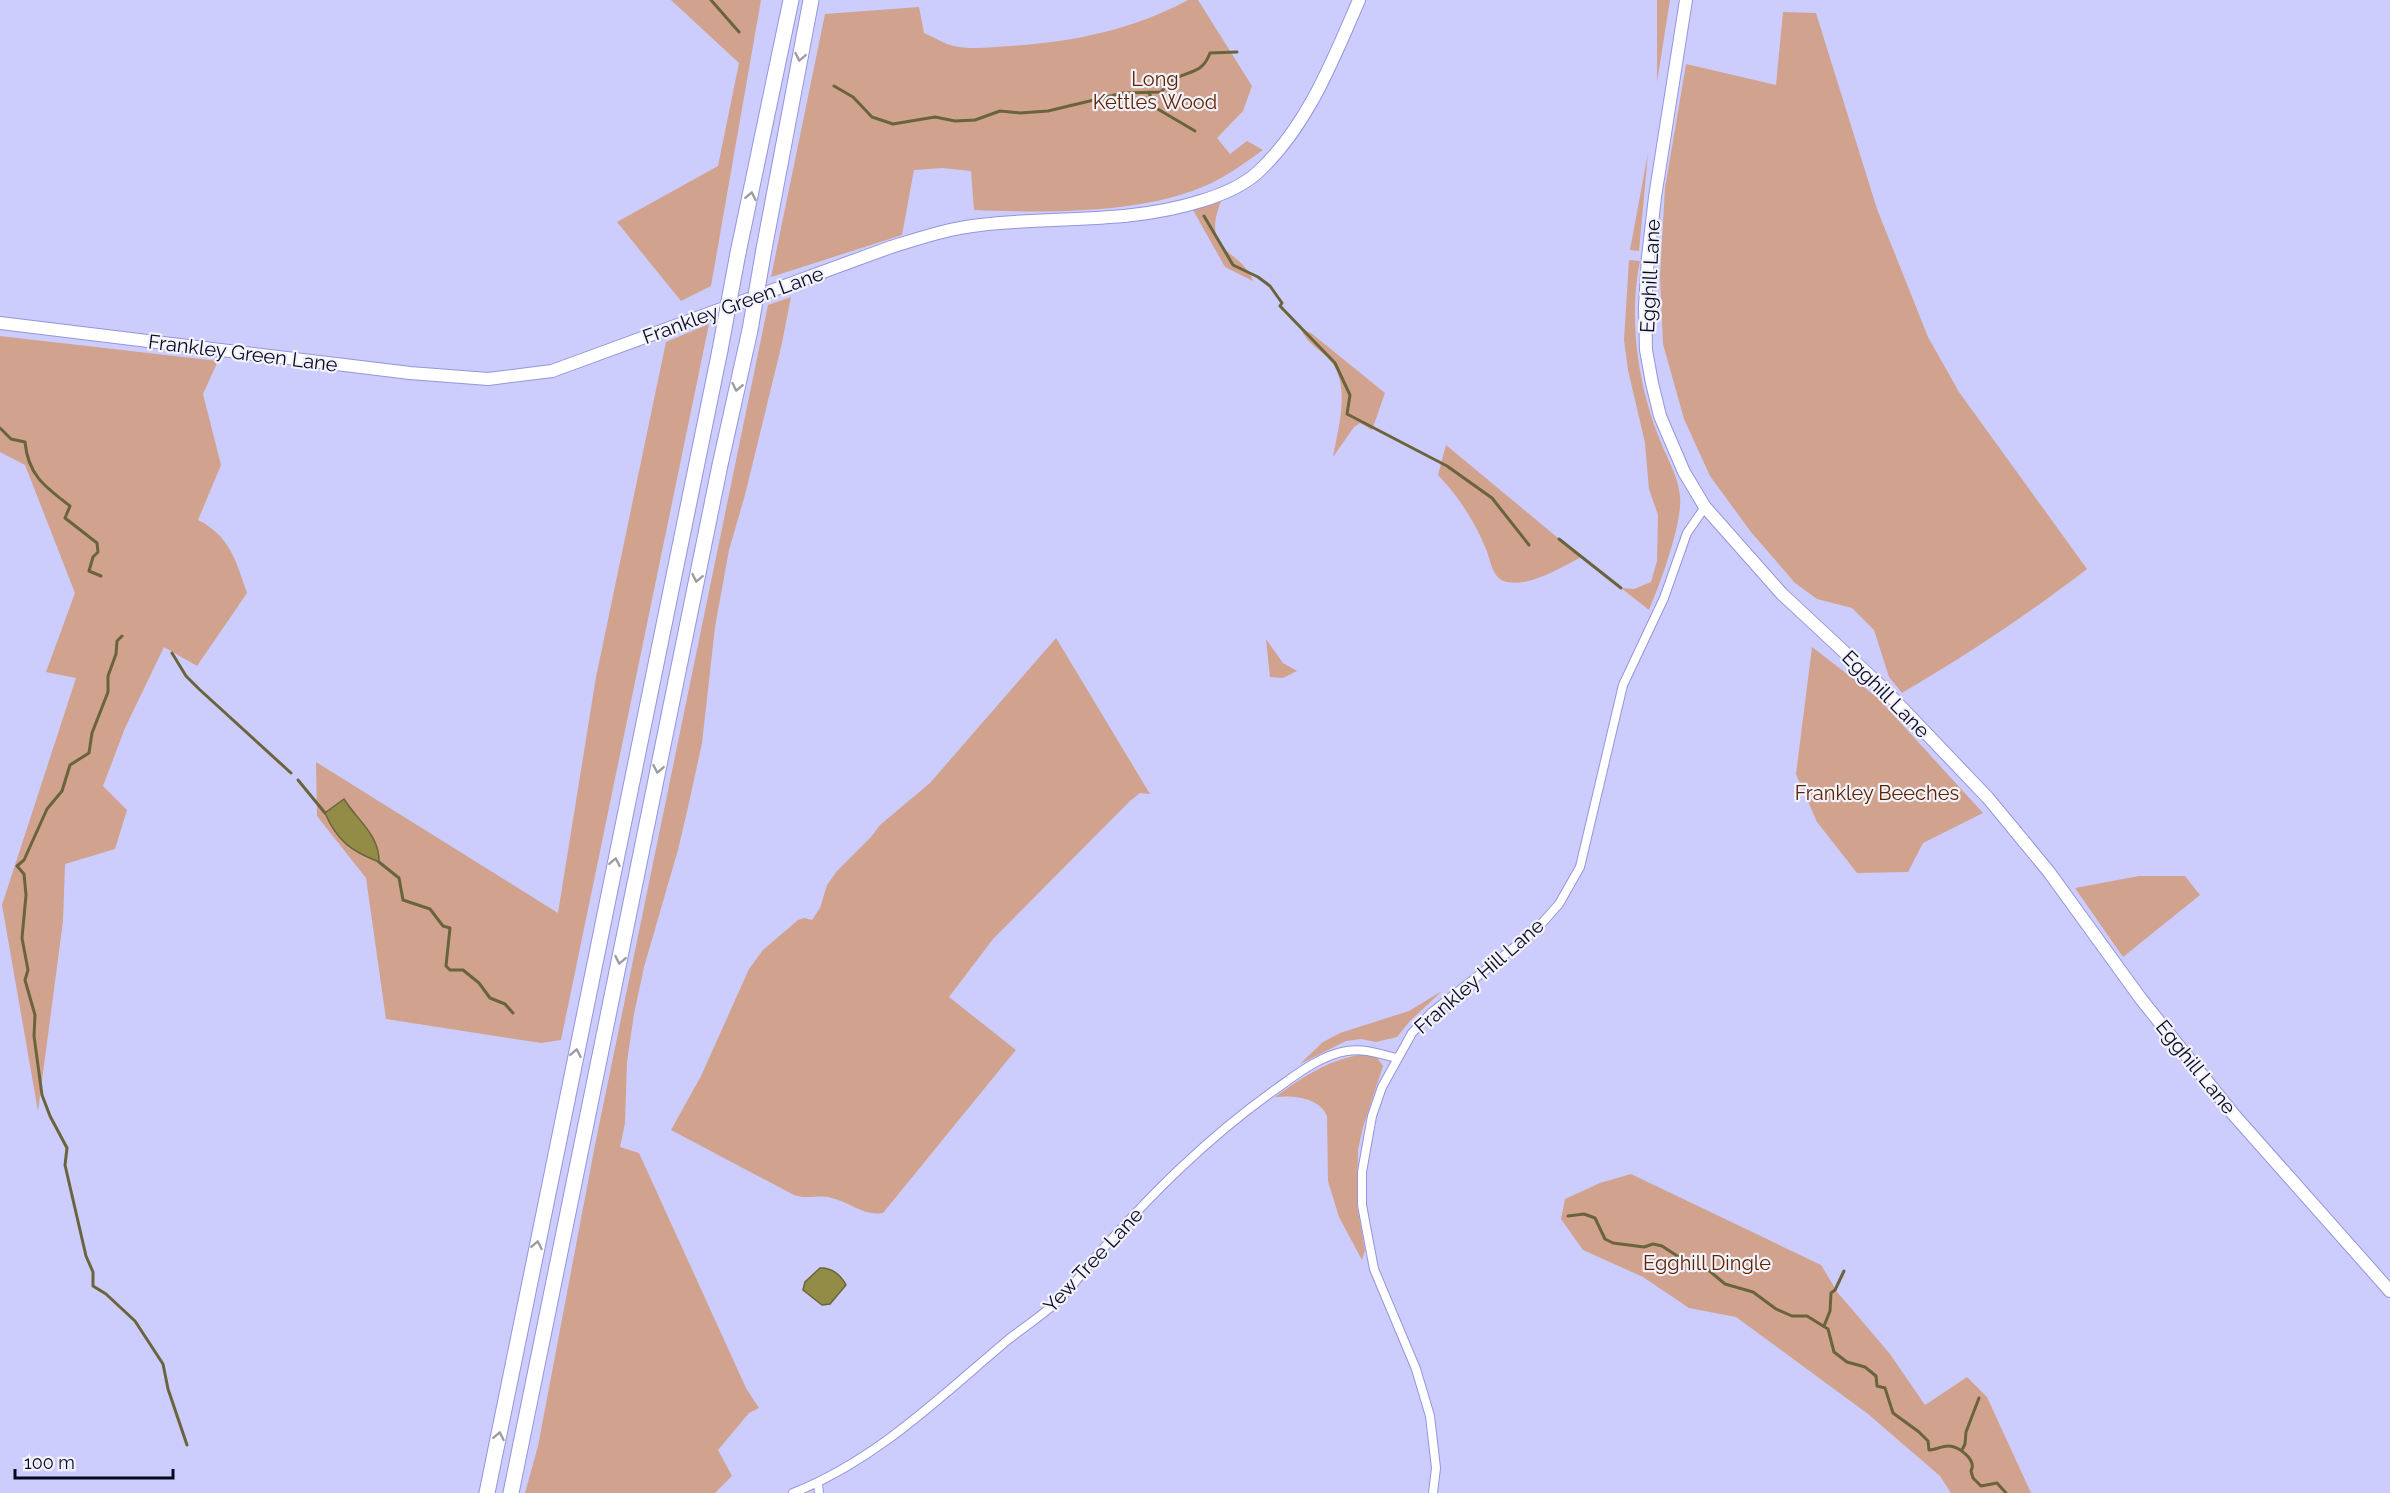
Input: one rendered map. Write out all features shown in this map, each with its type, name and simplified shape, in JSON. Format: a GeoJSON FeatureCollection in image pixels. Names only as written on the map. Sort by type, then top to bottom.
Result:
{"type":"FeatureCollection","features":[{"type":"Feature","properties":{"kind":"highway"},"geometry":{"type":"LineString","coordinates":[[487,1493],[791,0]]}},
{"type":"Feature","properties":{"kind":"highway"},"geometry":{"type":"LineString","coordinates":[[512,1493],[720,465],[750,330],[812,0]]}},
{"type":"Feature","properties":{"kind":"street","name":"Frankley Green Lane"},"geometry":{"type":"LineString","coordinates":[[0,323],[410,373],[488,379],[552,370],[891,247],[929,236],[977,225],[1130,217],[1168,210],[1219,195],[1256,174],[1276,154],[1304,113],[1332,64],[1359,0]]}},
{"type":"Feature","properties":{"kind":"street","name":"Egghill Lane"},"geometry":{"type":"LineString","coordinates":[[1686,0],[1647,257],[1645,307],[1646,350],[1660,416],[1684,472],[1705,507],[1782,594],[1883,687],[1988,798],[2049,872],[2141,999],[2227,1106],[2390,1291]]}},
{"type":"Feature","properties":{"kind":"street","name":"Frankley Hill Lane"},"geometry":{"type":"LineString","coordinates":[[1433,1493],[1436,1468],[1430,1416],[1416,1369],[1374,1269],[1362,1204],[1362,1172],[1372,1116],[1382,1087],[1396,1058],[1412,1033],[1431,1013],[1535,931],[1558,904],[1580,867],[1623,685],[1664,598],[1687,532],[1705,507]]}},
{"type":"Feature","properties":{"kind":"street","name":"Yew Tree Lane"},"geometry":{"type":"LineString","coordinates":[[793,1493],[818,1488],[897,1435],[1011,1338],[1037,1320],[1063,1296],[1166,1181],[1207,1142],[1246,1110],[1309,1066],[1329,1056],[1347,1051],[1365,1050],[1396,1058]]}},
{"type":"Feature","properties":{"kind":"green space"},"geometry":{"type":"Polygon","coordinates":[[[671,0],[761,0],[711,286],[681,301],[617,222],[718,166],[739,63],[671,0]]]}},
{"type":"Feature","properties":{"kind":"green space","name":"Long Kettles Wood"},"geometry":{"type":"Polygon","coordinates":[[[1188,0],[1198,0],[1252,86],[1243,111],[1217,138],[1230,154],[1247,141],[1263,150],[1237,168],[1195,190],[1165,199],[1133,205],[1067,211],[974,210],[971,171],[942,168],[914,170],[902,235],[771,277],[825,14],[919,7],[924,33],[954,46],[982,48],[1033,44],[1102,33],[1146,19],[1188,0]]]}},
{"type":"Feature","properties":{"kind":"green space"},"geometry":{"type":"Polygon","coordinates":[[[1657,0],[1670,0],[1657,82],[1657,0]]]}},
{"type":"Feature","properties":{"kind":"green space"},"geometry":{"type":"Polygon","coordinates":[[[1783,12],[1816,13],[1877,209],[1928,337],[1959,392],[2087,569],[1996,634],[1902,693],[1889,677],[1874,630],[1852,608],[1817,599],[1795,583],[1751,532],[1710,476],[1684,419],[1663,344],[1660,276],[1665,188],[1686,64],[1776,85],[1783,12]]]}},
{"type":"Feature","properties":{"kind":"green space"},"geometry":{"type":"Polygon","coordinates":[[[1648,153],[1639,251],[1630,250],[1648,153]]]}},
{"type":"Feature","properties":{"kind":"green space"},"geometry":{"type":"Polygon","coordinates":[[[1221,201],[1215,232],[1225,249],[1247,270],[1253,281],[1225,267],[1193,210],[1221,201]]]}},
{"type":"Feature","properties":{"kind":"green space"},"geometry":{"type":"Polygon","coordinates":[[[1629,260],[1640,261],[1635,328],[1641,375],[1652,419],[1675,474],[1680,496],[1674,537],[1649,610],[1621,588],[1634,589],[1651,582],[1657,561],[1658,515],[1649,489],[1645,443],[1628,370],[1624,340],[1629,260]]]}},
{"type":"Feature","properties":{"kind":"green space"},"geometry":{"type":"Polygon","coordinates":[[[791,297],[745,495],[729,550],[715,627],[702,743],[688,807],[644,967],[634,1014],[627,1062],[625,1123],[620,1147],[639,1153],[746,1388],[759,1408],[749,1413],[718,1450],[732,1476],[715,1493],[525,1493],[538,1446],[595,1145],[768,305],[791,297]]]}},
{"type":"Feature","properties":{"kind":"green space"},"geometry":{"type":"Polygon","coordinates":[[[709,324],[561,1040],[541,1043],[386,1019],[366,878],[317,816],[316,762],[558,913],[596,677],[666,342],[709,324]]]}},
{"type":"Feature","properties":{"kind":"green space"},"geometry":{"type":"Polygon","coordinates":[[[1301,329],[1311,333],[1385,393],[1372,430],[1360,423],[1354,427],[1333,457],[1340,422],[1341,385],[1333,364],[1308,340],[1301,329]]]}},
{"type":"Feature","properties":{"kind":"green space"},"geometry":{"type":"Polygon","coordinates":[[[0,336],[218,361],[203,394],[221,465],[198,520],[209,526],[225,542],[235,560],[247,593],[197,666],[164,647],[125,728],[103,786],[127,810],[115,849],[65,864],[63,921],[38,1111],[2,905],[76,678],[46,672],[75,593],[25,465],[0,452],[0,336]]]}},
{"type":"Feature","properties":{"kind":"green space"},"geometry":{"type":"Polygon","coordinates":[[[1446,445],[1581,557],[1546,575],[1526,582],[1507,582],[1498,577],[1472,520],[1460,501],[1438,475],[1446,445]]]}},
{"type":"Feature","properties":{"kind":"green space"},"geometry":{"type":"Polygon","coordinates":[[[1056,638],[1150,794],[1140,793],[1130,801],[993,939],[949,997],[1016,1050],[883,1213],[870,1213],[827,1197],[794,1195],[671,1130],[701,1076],[749,969],[763,950],[798,920],[804,918],[812,920],[820,908],[827,885],[837,871],[880,825],[930,783],[1056,638]]]}},
{"type":"Feature","properties":{"kind":"green space"},"geometry":{"type":"Polygon","coordinates":[[[1266,639],[1283,663],[1297,671],[1283,678],[1270,677],[1266,639]]]}},
{"type":"Feature","properties":{"kind":"green space","name":"Frankley Beeches"},"geometry":{"type":"Polygon","coordinates":[[[1812,647],[1878,698],[1983,813],[1923,843],[1908,872],[1857,873],[1817,822],[1796,774],[1812,647]]]}},
{"type":"Feature","properties":{"kind":"green space"},"geometry":{"type":"Polygon","coordinates":[[[2139,876],[2185,876],[2200,895],[2123,957],[2075,888],[2139,876]]]}},
{"type":"Feature","properties":{"kind":"green space"},"geometry":{"type":"Polygon","coordinates":[[[1442,991],[1410,1021],[1397,1037],[1376,1042],[1361,1039],[1346,1041],[1300,1064],[1323,1042],[1340,1033],[1409,1011],[1442,991]]]}},
{"type":"Feature","properties":{"kind":"green space"},"geometry":{"type":"Polygon","coordinates":[[[1359,1055],[1375,1055],[1383,1066],[1358,1150],[1357,1205],[1365,1250],[1362,1260],[1339,1217],[1328,1181],[1327,1116],[1312,1101],[1290,1096],[1275,1097],[1304,1077],[1335,1061],[1359,1055]]]}},
{"type":"Feature","properties":{"kind":"green space","name":"Egghill Dingle"},"geometry":{"type":"Polygon","coordinates":[[[1631,1174],[1821,1265],[1838,1293],[1890,1354],[1925,1405],[1967,1377],[1987,1397],[2031,1493],[1951,1493],[1940,1476],[1868,1414],[1736,1317],[1689,1308],[1643,1277],[1583,1250],[1561,1219],[1565,1199],[1600,1183],[1631,1174]]]}},
{"type":"Feature","properties":{"kind":"shaded area"},"geometry":{"type":"Polygon","coordinates":[[[344,799],[372,835],[379,862],[360,854],[346,844],[330,823],[325,813],[344,799]]]}},
{"type":"Feature","properties":{"kind":"shaded area"},"geometry":{"type":"Polygon","coordinates":[[[820,1268],[835,1272],[846,1285],[830,1304],[822,1305],[803,1290],[805,1282],[820,1268]]]}},
{"type":"Feature","properties":{"kind":"waterway"},"geometry":{"type":"LineString","coordinates":[[711,0],[739,32]]}},
{"type":"Feature","properties":{"kind":"waterway"},"geometry":{"type":"LineString","coordinates":[[834,86],[853,97],[872,117],[893,124],[935,117],[955,121],[975,120],[1000,111],[1020,113],[1048,111],[1123,93],[1161,92],[1171,81],[1199,69],[1210,53],[1237,52]]}},
{"type":"Feature","properties":{"kind":"waterway"},"geometry":{"type":"LineString","coordinates":[[1149,93],[1156,108],[1195,131]]}},
{"type":"Feature","properties":{"kind":"waterway"},"geometry":{"type":"LineString","coordinates":[[1204,216],[1233,265],[1258,277],[1270,286],[1282,303],[1280,306],[1335,363],[1350,395],[1347,414],[1447,466],[1492,498],[1529,545]]}},
{"type":"Feature","properties":{"kind":"waterway"},"geometry":{"type":"LineString","coordinates":[[0,428],[11,439],[25,442],[34,472],[53,493],[70,506],[65,518],[97,543],[98,552],[93,557],[89,571],[101,576]]}},
{"type":"Feature","properties":{"kind":"waterway"},"geometry":{"type":"LineString","coordinates":[[1559,539],[1621,588]]}},
{"type":"Feature","properties":{"kind":"waterway"},"geometry":{"type":"LineString","coordinates":[[122,636],[117,641],[116,654],[108,676],[108,692],[92,733],[89,753],[70,765],[62,791],[47,809],[24,860],[17,866],[24,874],[26,895],[22,938],[28,970],[25,980],[35,1015],[34,1036],[42,1095],[67,1148],[65,1165],[86,1256],[93,1272],[93,1286],[106,1294],[135,1321],[163,1364],[168,1389],[187,1445]]}},
{"type":"Feature","properties":{"kind":"waterway"},"geometry":{"type":"LineString","coordinates":[[172,653],[186,676],[291,773]]}},
{"type":"Feature","properties":{"kind":"waterway"},"geometry":{"type":"LineString","coordinates":[[298,780],[325,813]]}},
{"type":"Feature","properties":{"kind":"waterway"},"geometry":{"type":"LineString","coordinates":[[379,862],[399,878],[403,900],[430,909],[443,926],[450,928],[446,966],[450,970],[463,970],[479,983],[490,998],[505,1004],[513,1013]]}},
{"type":"Feature","properties":{"kind":"waterway"},"geometry":{"type":"LineString","coordinates":[[1568,1216],[1584,1214],[1595,1218],[1605,1239],[1613,1243],[1644,1247],[1653,1244],[1662,1246],[1682,1259],[1706,1268],[1725,1284],[1753,1292],[1776,1309],[1792,1316],[1807,1316],[1828,1329],[1834,1352],[1847,1362],[1865,1367],[1876,1376],[1877,1386],[1885,1388],[1893,1413],[1928,1441],[1929,1450],[1948,1446],[1957,1448],[1969,1458],[1973,1478],[1981,1486],[1997,1483],[2006,1493]]}},
{"type":"Feature","properties":{"kind":"waterway"},"geometry":{"type":"LineString","coordinates":[[1824,1326],[1830,1311],[1831,1293],[1835,1290],[1844,1271]]}},
{"type":"Feature","properties":{"kind":"waterway"},"geometry":{"type":"LineString","coordinates":[[1962,1450],[1979,1398]]}}]}
